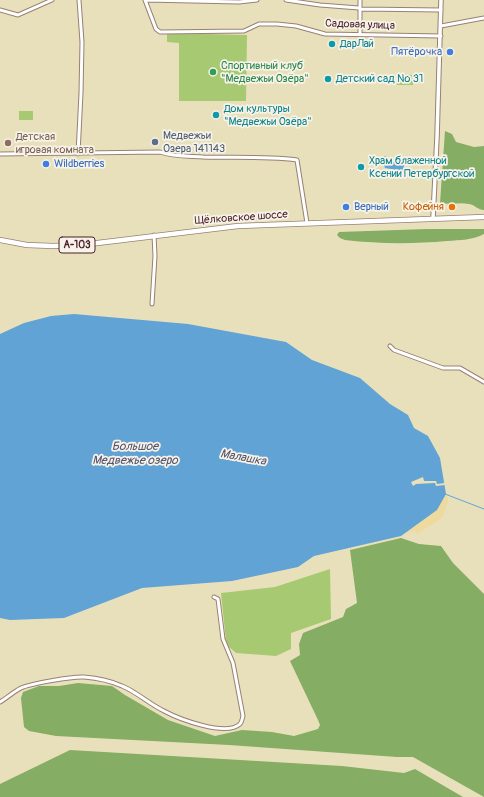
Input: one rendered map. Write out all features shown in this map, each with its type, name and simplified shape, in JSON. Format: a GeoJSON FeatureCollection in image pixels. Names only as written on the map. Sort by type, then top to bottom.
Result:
{"type":"FeatureCollection","features":[{"type":"Feature","properties":{"kind":"main road","name":"Щёлковское шоссе"},"geometry":{"type":"LineString","coordinates":[[0,240],[28,245],[81,245],[238,226],[484,217]]}},
{"type":"Feature","properties":{"kind":"street"},"geometry":{"type":"LineString","coordinates":[[0,10],[18,15],[52,0]]}},
{"type":"Feature","properties":{"kind":"street"},"geometry":{"type":"LineString","coordinates":[[78,154],[82,42],[79,0]]}},
{"type":"Feature","properties":{"kind":"street"},"geometry":{"type":"LineString","coordinates":[[145,0],[239,2],[257,0]]}},
{"type":"Feature","properties":{"kind":"street","name":"Садовая улица"},"geometry":{"type":"LineString","coordinates":[[145,0],[156,29],[160,32],[244,31],[259,24],[277,24],[296,26],[325,34],[441,36]]}},
{"type":"Feature","properties":{"kind":"street","name":"Садовая улица"},"geometry":{"type":"LineString","coordinates":[[286,0],[360,9],[441,10]]}},
{"type":"Feature","properties":{"kind":"street"},"geometry":{"type":"LineString","coordinates":[[360,0],[360,34]]}},
{"type":"Feature","properties":{"kind":"street"},"geometry":{"type":"LineString","coordinates":[[433,218],[441,36],[441,0]]}},
{"type":"Feature","properties":{"kind":"street"},"geometry":{"type":"LineString","coordinates":[[441,26],[484,18]]}},
{"type":"Feature","properties":{"kind":"street"},"geometry":{"type":"LineString","coordinates":[[0,154],[160,152],[169,155],[183,156],[249,157],[297,160],[308,223]]}},
{"type":"Feature","properties":{"kind":"street"},"geometry":{"type":"LineString","coordinates":[[152,304],[156,256],[154,235]]}},
{"type":"Feature","properties":{"kind":"street"},"geometry":{"type":"LineString","coordinates":[[390,346],[394,350],[443,368],[460,368],[484,382]]}},
{"type":"Feature","properties":{"kind":"street"},"geometry":{"type":"LineString","coordinates":[[0,702],[20,689],[31,685],[82,677],[122,685],[163,711],[180,718],[214,728],[228,729],[236,727],[241,723],[243,716],[233,663],[223,639],[218,599],[214,597]]}},
{"type":"Feature","properties":{"kind":"green space","name":"Спортивный клуб \"Медвежьи Озёра\""},"geometry":{"type":"Polygon","coordinates":[[[167,33],[247,35],[246,101],[179,101],[179,43],[167,42],[167,33]]]}},
{"type":"Feature","properties":{"kind":"green space"},"geometry":{"type":"Polygon","coordinates":[[[397,74],[413,75],[413,85],[397,85],[397,74]]]}},
{"type":"Feature","properties":{"kind":"green space"},"geometry":{"type":"Polygon","coordinates":[[[19,111],[33,111],[33,120],[19,120],[19,111]]]}},
{"type":"Feature","properties":{"kind":"green space"},"geometry":{"type":"Polygon","coordinates":[[[445,131],[452,134],[456,142],[474,147],[484,146],[484,210],[469,204],[440,203],[445,131]]]}},
{"type":"Feature","properties":{"kind":"green space"},"geometry":{"type":"Polygon","coordinates":[[[484,229],[484,234],[466,239],[409,243],[383,243],[345,240],[337,235],[339,232],[484,229]]]}},
{"type":"Feature","properties":{"kind":"green space"},"geometry":{"type":"Polygon","coordinates":[[[401,538],[419,544],[441,546],[453,563],[484,594],[484,797],[413,757],[56,736],[29,731],[24,727],[21,698],[23,692],[39,686],[59,686],[78,683],[112,686],[168,720],[215,736],[242,730],[272,732],[294,736],[318,729],[320,725],[318,720],[290,661],[300,655],[299,644],[303,633],[343,617],[346,609],[357,603],[350,550],[401,538]]]}},
{"type":"Feature","properties":{"kind":"green space"},"geometry":{"type":"Polygon","coordinates":[[[330,569],[331,619],[291,633],[291,649],[276,656],[236,653],[229,647],[226,641],[221,593],[275,587],[330,569]]]}},
{"type":"Feature","properties":{"kind":"green space"},"geometry":{"type":"Polygon","coordinates":[[[70,750],[342,766],[404,773],[415,769],[463,797],[0,797],[0,784],[70,750]]]}},
{"type":"Feature","properties":{"kind":"sand"},"geometry":{"type":"Polygon","coordinates":[[[445,494],[448,502],[442,518],[417,534],[415,531],[404,534],[421,522],[445,494]]]}},
{"type":"Feature","properties":{"kind":"water"},"geometry":{"type":"Polygon","coordinates":[[[384,156],[387,157],[387,159],[404,165],[403,171],[385,168],[383,162],[384,156]]]}},
{"type":"Feature","properties":{"kind":"water","name":"Большое Медвежье озеро"},"geometry":{"type":"Polygon","coordinates":[[[74,314],[188,324],[286,342],[312,360],[360,378],[390,404],[408,415],[414,428],[428,436],[440,458],[446,494],[437,510],[401,536],[314,556],[298,567],[232,581],[142,588],[64,618],[10,620],[0,618],[0,334],[24,323],[51,316],[74,314]]]}},
{"type":"Feature","properties":{"kind":"pier"},"geometry":{"type":"Polygon","coordinates":[[[423,477],[424,481],[436,481],[437,484],[445,483],[446,480],[447,487],[446,488],[445,485],[436,486],[435,483],[416,484],[413,486],[411,482],[423,477]]]}},
{"type":"Feature","properties":{"kind":"waterway","name":"Малашка"},"geometry":{"type":"LineString","coordinates":[[445,494],[484,509]]}},
{"type":"Feature","properties":{"kind":"place","name":"ДарЛай"},"geometry":{"type":"Point","coordinates":[332,44]}},
{"type":"Feature","properties":{"kind":"place","name":"Пятёрочка"},"geometry":{"type":"Point","coordinates":[450,52]}},
{"type":"Feature","properties":{"kind":"place","name":"Спортивный клуб \"Медвежьи Озёра\""},"geometry":{"type":"Point","coordinates":[213,72]}},
{"type":"Feature","properties":{"kind":"place","name":"Детский сад № 31"},"geometry":{"type":"Point","coordinates":[328,79]}},
{"type":"Feature","properties":{"kind":"place","name":"Дом культуры \"Медвежьи Озёра\""},"geometry":{"type":"Point","coordinates":[216,115]}},
{"type":"Feature","properties":{"kind":"place","name":"Медвежьи Озера 141143"},"geometry":{"type":"Point","coordinates":[155,142]}},
{"type":"Feature","properties":{"kind":"place","name":"Детская игровая комната"},"geometry":{"type":"Point","coordinates":[8,143]}},
{"type":"Feature","properties":{"kind":"place","name":"Wildberries"},"geometry":{"type":"Point","coordinates":[46,164]}},
{"type":"Feature","properties":{"kind":"place","name":"Храм блаженной Ксении Петербургской"},"geometry":{"type":"Point","coordinates":[361,167]}},
{"type":"Feature","properties":{"kind":"place","name":"Верный"},"geometry":{"type":"Point","coordinates":[346,207]}},
{"type":"Feature","properties":{"kind":"place","name":"Кофейня"},"geometry":{"type":"Point","coordinates":[452,207]}}]}
